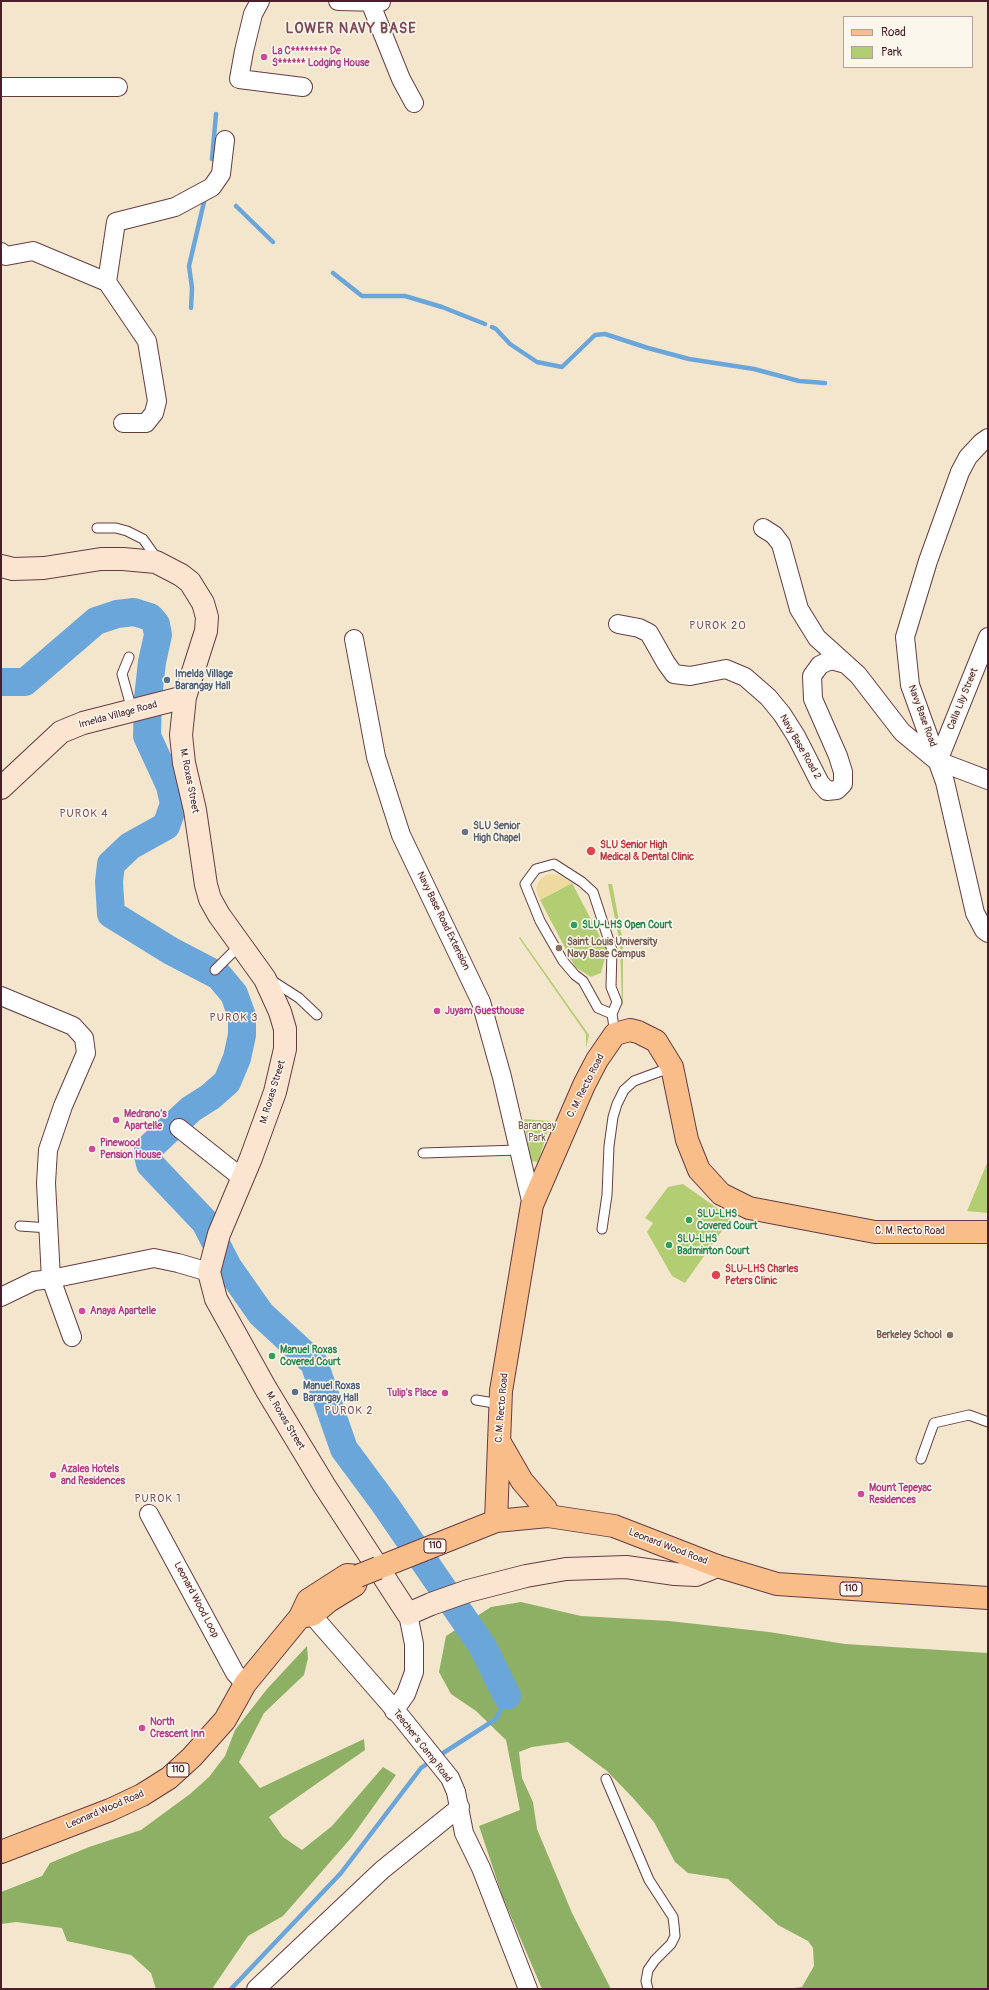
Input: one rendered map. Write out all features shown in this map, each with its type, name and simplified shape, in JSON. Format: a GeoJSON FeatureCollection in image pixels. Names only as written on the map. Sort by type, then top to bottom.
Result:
{"type":"FeatureCollection","features":[{"type":"Feature","properties":{"kind":"main road","name":"M. Roxas Street"},"geometry":{"type":"LineString","coordinates":[[1,566],[13,569],[44,568],[102,559],[137,560],[162,564],[181,575],[190,582],[197,591],[206,617],[206,631],[202,648],[185,698],[181,734],[184,763],[195,810],[206,885],[210,899],[219,915],[263,976],[280,1012],[285,1029],[285,1049],[275,1092],[251,1158],[222,1227],[209,1272],[216,1299],[266,1389],[324,1485],[408,1614]]}},
{"type":"Feature","properties":{"kind":"main road","name":"Imelda Village Road"},"geometry":{"type":"LineString","coordinates":[[1,788],[61,732],[83,722],[185,698]]}},
{"type":"Feature","properties":{"kind":"main road","name":"C. M. Recto Road"},"geometry":{"type":"LineString","coordinates":[[494,1522],[500,1404],[532,1205],[584,1085],[614,1024],[638,1032],[656,1041],[672,1067],[687,1140],[699,1170],[721,1194],[749,1208],[875,1232],[988,1232]]}},
{"type":"Feature","properties":{"kind":"main road"},"geometry":{"type":"LineString","coordinates":[[499,1441],[522,1480],[546,1509],[548,1516]]}},
{"type":"Feature","properties":{"kind":"main road","name":"Leonard Wood Road"},"geometry":{"type":"LineString","coordinates":[[1,1852],[110,1810],[142,1795],[169,1778],[192,1757],[225,1720],[245,1684],[306,1616],[308,1600],[347,1575],[358,1576],[494,1522],[548,1516],[614,1526],[717,1566],[777,1584],[988,1598]]}},
{"type":"Feature","properties":{"kind":"main road"},"geometry":{"type":"LineString","coordinates":[[408,1614],[468,1591],[526,1576],[566,1569],[626,1567],[675,1574],[696,1575],[717,1566]]}},
{"type":"Feature","properties":{"kind":"street"},"geometry":{"type":"LineString","coordinates":[[260,1],[253,14],[239,79],[303,86]]}},
{"type":"Feature","properties":{"kind":"street"},"geometry":{"type":"LineString","coordinates":[[338,1],[376,1],[401,79],[414,103]]}},
{"type":"Feature","properties":{"kind":"street"},"geometry":{"type":"LineString","coordinates":[[1,87],[118,87]]}},
{"type":"Feature","properties":{"kind":"street"},"geometry":{"type":"LineString","coordinates":[[106,282],[116,222],[175,207],[212,187],[221,174],[225,140]]}},
{"type":"Feature","properties":{"kind":"street"},"geometry":{"type":"LineString","coordinates":[[1,252],[6,256],[33,251],[106,282],[147,340],[157,401],[154,413],[146,423],[123,423]]}},
{"type":"Feature","properties":{"kind":"street","name":"Navy Base Road"},"geometry":{"type":"LineString","coordinates":[[986,443],[968,457],[960,472],[928,561],[905,638],[910,685],[945,782],[975,913],[984,930],[988,933]]}},
{"type":"Feature","properties":{"kind":"street"},"geometry":{"type":"LineString","coordinates":[[763,528],[774,535],[781,544],[799,609],[817,638],[858,675],[904,733],[937,761],[988,780]]}},
{"type":"Feature","properties":{"kind":"street","name":"Navy Base Road 2"},"geometry":{"type":"LineString","coordinates":[[618,624],[640,628],[649,633],[674,674],[690,676],[726,669],[745,677],[768,697],[782,714],[796,736],[820,783],[827,790],[838,790],[843,784],[843,772],[838,756],[813,699],[811,686],[812,676],[820,665],[831,660],[846,664]]}},
{"type":"Feature","properties":{"kind":"street","name":"Calla Lily Street"},"geometry":{"type":"LineString","coordinates":[[937,761],[988,637]]}},
{"type":"Feature","properties":{"kind":"street","name":"Navy Base Road Extension"},"geometry":{"type":"LineString","coordinates":[[354,639],[376,757],[401,835],[481,1002],[502,1077],[532,1205]]}},
{"type":"Feature","properties":{"kind":"street"},"geometry":{"type":"LineString","coordinates":[[1,996],[73,1026],[84,1038],[86,1053],[63,1106],[48,1150],[46,1183],[51,1279],[72,1337]]}},
{"type":"Feature","properties":{"kind":"street"},"geometry":{"type":"LineString","coordinates":[[179,1128],[242,1178]]}},
{"type":"Feature","properties":{"kind":"street"},"geometry":{"type":"LineString","coordinates":[[1,1298],[34,1281],[51,1279],[154,1258],[209,1272]]}},
{"type":"Feature","properties":{"kind":"street","name":"Leonard Wood Loop"},"geometry":{"type":"LineString","coordinates":[[149,1514],[235,1673],[245,1684]]}},
{"type":"Feature","properties":{"kind":"street","name":"M. Roxas Street"},"geometry":{"type":"LineString","coordinates":[[394,1711],[408,1689],[414,1672],[414,1644],[408,1614]]}},
{"type":"Feature","properties":{"kind":"street","name":"Teacher's Camp Road"},"geometry":{"type":"LineString","coordinates":[[306,1616],[394,1711],[450,1778],[460,1807],[464,1834],[481,1868],[528,1989]]}},
{"type":"Feature","properties":{"kind":"street"},"geometry":{"type":"LineString","coordinates":[[256,1989],[382,1870],[460,1807]]}},
{"type":"Feature","properties":{"kind":"lane"},"geometry":{"type":"LineString","coordinates":[[97,528],[122,530],[143,539],[162,564]]}},
{"type":"Feature","properties":{"kind":"lane"},"geometry":{"type":"LineString","coordinates":[[129,658],[122,674],[142,708]]}},
{"type":"Feature","properties":{"kind":"lane"},"geometry":{"type":"LineString","coordinates":[[554,864],[582,882],[593,892],[612,950],[611,987],[617,1002],[614,1024],[598,1008],[583,981],[575,976],[563,961],[540,921],[525,884],[536,869],[554,864]]}},
{"type":"Feature","properties":{"kind":"lane"},"geometry":{"type":"LineString","coordinates":[[215,970],[241,944]]}},
{"type":"Feature","properties":{"kind":"lane"},"geometry":{"type":"LineString","coordinates":[[263,976],[299,998],[317,1015]]}},
{"type":"Feature","properties":{"kind":"lane"},"geometry":{"type":"LineString","coordinates":[[602,1229],[607,1195],[609,1146],[613,1117],[617,1104],[624,1090],[634,1081],[672,1067]]}},
{"type":"Feature","properties":{"kind":"lane"},"geometry":{"type":"LineString","coordinates":[[423,1153],[519,1150]]}},
{"type":"Feature","properties":{"kind":"lane"},"geometry":{"type":"LineString","coordinates":[[20,1226],[49,1228]]}},
{"type":"Feature","properties":{"kind":"lane"},"geometry":{"type":"LineString","coordinates":[[476,1400],[500,1404]]}},
{"type":"Feature","properties":{"kind":"lane"},"geometry":{"type":"LineString","coordinates":[[921,1459],[934,1423],[969,1415],[988,1422]]}},
{"type":"Feature","properties":{"kind":"lane"},"geometry":{"type":"LineString","coordinates":[[606,1779],[649,1880],[673,1917],[674,1936],[671,1944],[655,1960],[648,1970],[646,1981],[648,1989]]}},
{"type":"Feature","properties":{"kind":"green space","name":"SLU-LHS Open Court"},"geometry":{"type":"Polygon","coordinates":[[[572,883],[607,950],[601,973],[591,977],[575,967],[540,900],[572,883]]]}},
{"type":"Feature","properties":{"kind":"green space"},"geometry":{"type":"Polygon","coordinates":[[[608,884],[612,884],[623,942],[622,1007],[620,944],[608,884]]]}},
{"type":"Feature","properties":{"kind":"green space"},"geometry":{"type":"Polygon","coordinates":[[[520,937],[589,1035],[586,1048],[586,1034],[519,938],[520,937]]]}},
{"type":"Feature","properties":{"kind":"green space","name":"Barangay Park"},"geometry":{"type":"Polygon","coordinates":[[[524,1119],[551,1121],[538,1162],[531,1161],[524,1119]]]}},
{"type":"Feature","properties":{"kind":"green space"},"geometry":{"type":"Polygon","coordinates":[[[988,1161],[988,1213],[967,1211],[988,1161]]]}},
{"type":"Feature","properties":{"kind":"green space","name":"SLU-LHS Covered Court"},"geometry":{"type":"Polygon","coordinates":[[[683,1184],[731,1218],[685,1283],[672,1276],[647,1232],[653,1223],[645,1218],[668,1187],[683,1184]]]}},
{"type":"Feature","properties":{"kind":"green space"},"geometry":{"type":"Polygon","coordinates":[[[521,1602],[581,1616],[669,1621],[769,1632],[845,1644],[988,1653],[988,1989],[787,1989],[802,1987],[814,1966],[813,1948],[808,1941],[778,1925],[728,1879],[688,1873],[675,1862],[654,1822],[633,1798],[607,1771],[568,1742],[532,1747],[519,1752],[522,1778],[533,1802],[537,1829],[572,1913],[611,1989],[542,1989],[502,1895],[479,1826],[520,1810],[506,1740],[476,1711],[451,1694],[439,1672],[446,1636],[491,1607],[521,1602]]]}},
{"type":"Feature","properties":{"kind":"green space"},"geometry":{"type":"Polygon","coordinates":[[[307,1646],[308,1658],[304,1675],[264,1713],[239,1762],[260,1788],[364,1739],[365,1750],[269,1817],[283,1837],[302,1850],[332,1826],[383,1767],[396,1775],[351,1838],[283,1916],[248,1936],[212,1989],[156,1989],[151,1973],[131,1955],[67,1941],[62,1928],[16,1922],[1,1924],[1,1892],[42,1876],[50,1863],[89,1847],[141,1830],[190,1794],[209,1777],[225,1756],[235,1730],[267,1689],[307,1646]]]}},
{"type":"Feature","properties":{"kind":"sand"},"geometry":{"type":"Polygon","coordinates":[[[554,874],[572,883],[540,900],[536,890],[539,881],[546,875],[554,874]]]}},
{"type":"Feature","properties":{"kind":"waterway"},"geometry":{"type":"LineString","coordinates":[[212,159],[216,114]]}},
{"type":"Feature","properties":{"kind":"waterway"},"geometry":{"type":"LineString","coordinates":[[191,308],[192,288],[189,266],[204,202]]}},
{"type":"Feature","properties":{"kind":"waterway"},"geometry":{"type":"LineString","coordinates":[[236,206],[273,242]]}},
{"type":"Feature","properties":{"kind":"waterway"},"geometry":{"type":"LineString","coordinates":[[333,273],[362,296],[405,296],[442,307],[485,324]]}},
{"type":"Feature","properties":{"kind":"waterway"},"geometry":{"type":"LineString","coordinates":[[492,327],[496,329],[510,344],[537,362],[562,367],[595,335],[605,334],[689,359],[754,369],[799,381],[825,383]]}},
{"type":"Feature","properties":{"kind":"waterway"},"geometry":{"type":"LineString","coordinates":[[1,682],[25,682],[96,621],[117,614],[134,612],[150,617],[156,624],[158,635],[152,662],[148,698],[147,736],[170,786],[174,804],[166,826],[130,846],[111,864],[109,882],[111,914],[171,951],[219,976],[234,994],[242,1016],[242,1035],[237,1058],[227,1082],[210,1097],[191,1109],[148,1149],[150,1164],[205,1222],[228,1267],[261,1314],[314,1363],[344,1449],[384,1503],[483,1647],[507,1696]]}},
{"type":"Feature","properties":{"kind":"waterway"},"geometry":{"type":"LineString","coordinates":[[437,1757],[496,1719],[507,1696]]}},
{"type":"Feature","properties":{"kind":"waterway"},"geometry":{"type":"LineString","coordinates":[[231,1989],[341,1873],[421,1768],[431,1761]]}},
{"type":"Feature","properties":{"kind":"place","name":"La C******** De S****** Lodging House"},"geometry":{"type":"Point","coordinates":[264,57]}},
{"type":"Feature","properties":{"kind":"place","name":"Imelda Village Barangay Hall"},"geometry":{"type":"Point","coordinates":[167,680]}},
{"type":"Feature","properties":{"kind":"place","name":"SLU Senior High Chapel"},"geometry":{"type":"Point","coordinates":[465,832]}},
{"type":"Feature","properties":{"kind":"place","name":"SLU Senior High Medical & Dental Clinic"},"geometry":{"type":"Point","coordinates":[591,851]}},
{"type":"Feature","properties":{"kind":"place","name":"SLU-LHS Open Court"},"geometry":{"type":"Point","coordinates":[574,925]}},
{"type":"Feature","properties":{"kind":"place","name":"Saint Louis University Navy Base Campus"},"geometry":{"type":"Point","coordinates":[559,948]}},
{"type":"Feature","properties":{"kind":"place","name":"Juyam Guesthouse"},"geometry":{"type":"Point","coordinates":[437,1011]}},
{"type":"Feature","properties":{"kind":"place","name":"Medrano's Apartelle"},"geometry":{"type":"Point","coordinates":[116,1120]}},
{"type":"Feature","properties":{"kind":"place","name":"Pinewood Pension House"},"geometry":{"type":"Point","coordinates":[92,1149]}},
{"type":"Feature","properties":{"kind":"place","name":"SLU-LHS Covered Court"},"geometry":{"type":"Point","coordinates":[689,1220]}},
{"type":"Feature","properties":{"kind":"place","name":"SLU-LHS Badminton Court"},"geometry":{"type":"Point","coordinates":[669,1245]}},
{"type":"Feature","properties":{"kind":"place","name":"SLU-LHS Charles Peters Clinic"},"geometry":{"type":"Point","coordinates":[716,1275]}},
{"type":"Feature","properties":{"kind":"place","name":"Anaya Apartelle"},"geometry":{"type":"Point","coordinates":[82,1311]}},
{"type":"Feature","properties":{"kind":"place","name":"Berkeley School"},"geometry":{"type":"Point","coordinates":[950,1335]}},
{"type":"Feature","properties":{"kind":"place","name":"Manuel Roxas Covered Court"},"geometry":{"type":"Point","coordinates":[272,1356]}},
{"type":"Feature","properties":{"kind":"place","name":"Manuel Roxas Barangay Hall"},"geometry":{"type":"Point","coordinates":[295,1392]}},
{"type":"Feature","properties":{"kind":"place","name":"Tulip's Place"},"geometry":{"type":"Point","coordinates":[445,1393]}},
{"type":"Feature","properties":{"kind":"place","name":"Azalea Hotels and Residences"},"geometry":{"type":"Point","coordinates":[53,1475]}},
{"type":"Feature","properties":{"kind":"place","name":"Mount Tepeyac Residences"},"geometry":{"type":"Point","coordinates":[861,1494]}},
{"type":"Feature","properties":{"kind":"place","name":"North Crescent Inn"},"geometry":{"type":"Point","coordinates":[142,1728]}},
{"type":"Feature","properties":{"kind":"district","name":"LOWER NAVY BASE"},"geometry":{"type":"Point","coordinates":[351,29]}},
{"type":"Feature","properties":{"kind":"district","name":"PUROK 20"},"geometry":{"type":"Point","coordinates":[718,626]}},
{"type":"Feature","properties":{"kind":"district","name":"PUROK 4"},"geometry":{"type":"Point","coordinates":[84,814]}},
{"type":"Feature","properties":{"kind":"district","name":"PUROK 3"},"geometry":{"type":"Point","coordinates":[234,1018]}},
{"type":"Feature","properties":{"kind":"district","name":"PUROK 2"},"geometry":{"type":"Point","coordinates":[349,1411]}},
{"type":"Feature","properties":{"kind":"district","name":"PUROK 1"},"geometry":{"type":"Point","coordinates":[158,1499]}}]}
